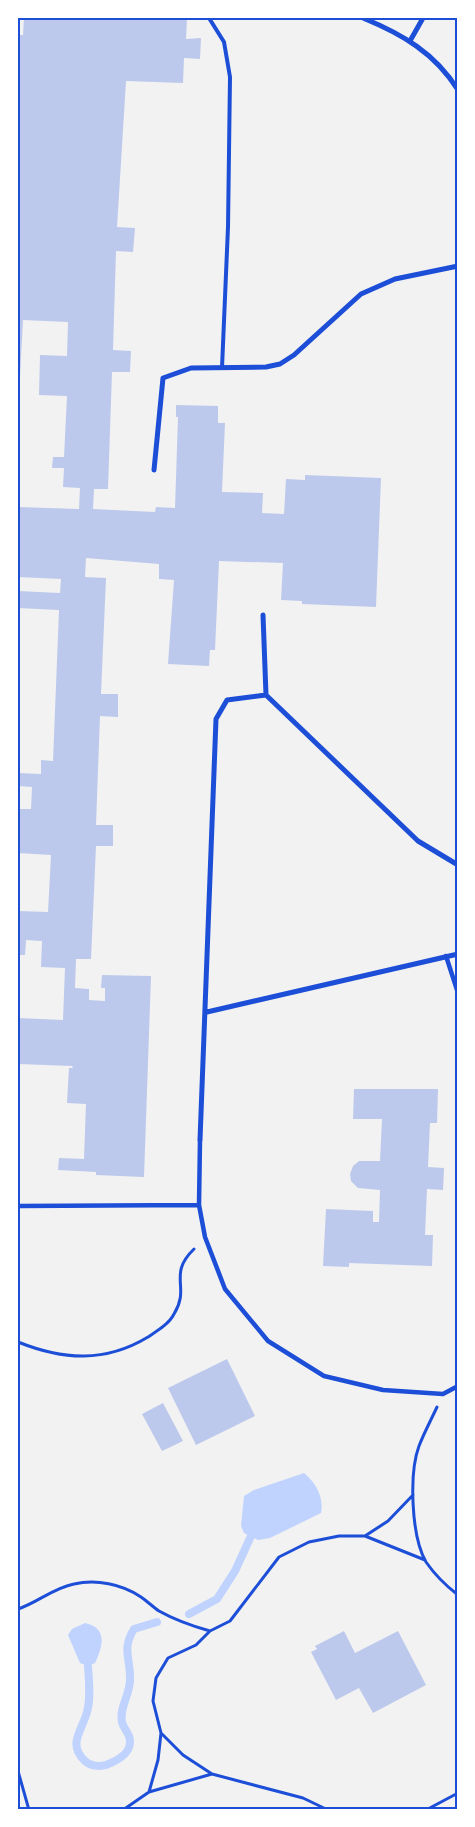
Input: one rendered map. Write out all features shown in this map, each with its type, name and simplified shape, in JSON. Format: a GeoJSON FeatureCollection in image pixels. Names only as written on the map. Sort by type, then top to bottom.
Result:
{"type":"FeatureCollection","features":[{"type":"Feature","properties":{"kind":"street"},"geometry":{"type":"LineString","coordinates":[[363,18],[410,41],[430,55],[448,74],[458,90]]}},
{"type":"Feature","properties":{"kind":"street"},"geometry":{"type":"LineString","coordinates":[[410,41],[422,18]]}},
{"type":"Feature","properties":{"kind":"street"},"geometry":{"type":"LineString","coordinates":[[154,470],[163,378],[191,368],[266,368],[280,364],[294,355],[361,294],[395,279],[458,266]]}},
{"type":"Feature","properties":{"kind":"street"},"geometry":{"type":"LineString","coordinates":[[263,615],[266,695],[418,841],[458,865]]}},
{"type":"Feature","properties":{"kind":"street"},"geometry":{"type":"LineString","coordinates":[[266,695],[228,700],[216,719],[207,1012],[200,1140],[199,1205],[205,1238],[225,1289],[268,1341],[324,1376],[383,1390],[443,1394],[458,1386]]}},
{"type":"Feature","properties":{"kind":"street"},"geometry":{"type":"LineString","coordinates":[[207,1012],[458,954]]}},
{"type":"Feature","properties":{"kind":"street"},"geometry":{"type":"LineString","coordinates":[[446,956],[458,993]]}},
{"type":"Feature","properties":{"kind":"street"},"geometry":{"type":"LineString","coordinates":[[18,1206],[199,1205]]}},
{"type":"Feature","properties":{"kind":"lane"},"geometry":{"type":"LineString","coordinates":[[209,18],[224,42],[230,76],[228,227],[222,369]]}},
{"type":"Feature","properties":{"kind":"path"},"geometry":{"type":"LineString","coordinates":[[18,1342],[42,1352],[68,1356],[107,1355],[132,1347],[158,1331],[174,1315],[182,1292],[179,1269],[183,1259],[205,1238]]}},
{"type":"Feature","properties":{"kind":"path"},"geometry":{"type":"LineString","coordinates":[[443,1394],[419,1447],[414,1472],[413,1517],[425,1560],[442,1584],[458,1595]]}},
{"type":"Feature","properties":{"kind":"path"},"geometry":{"type":"LineString","coordinates":[[365,1536],[388,1521],[414,1495]]}},
{"type":"Feature","properties":{"kind":"path"},"geometry":{"type":"LineString","coordinates":[[148,1792],[158,1760],[161,1733],[153,1701],[156,1678],[168,1658],[196,1646],[210,1631],[230,1621],[279,1557],[309,1542],[339,1536],[365,1536],[425,1560]]}},
{"type":"Feature","properties":{"kind":"path"},"geometry":{"type":"LineString","coordinates":[[18,1609],[52,1590],[94,1581],[118,1586],[140,1596],[159,1610],[186,1624],[210,1631]]}},
{"type":"Feature","properties":{"kind":"path"},"geometry":{"type":"LineString","coordinates":[[161,1733],[183,1755],[212,1774],[303,1798],[328,1810]]}},
{"type":"Feature","properties":{"kind":"path"},"geometry":{"type":"LineString","coordinates":[[18,1771],[29,1810]]}},
{"type":"Feature","properties":{"kind":"path"},"geometry":{"type":"LineString","coordinates":[[123,1810],[148,1792],[212,1774]]}},
{"type":"Feature","properties":{"kind":"path"},"geometry":{"type":"LineString","coordinates":[[426,1810],[458,1793]]}},
{"type":"Feature","properties":{"kind":"water"},"geometry":{"type":"Polygon","coordinates":[[[304,1473],[318,1491],[322,1507],[321,1513],[270,1538],[258,1540],[244,1533],[241,1526],[244,1496],[254,1490],[304,1473]]]}},
{"type":"Feature","properties":{"kind":"water"},"geometry":{"type":"Polygon","coordinates":[[[85,1623],[98,1629],[102,1639],[95,1663],[88,1666],[80,1663],[68,1635],[72,1629],[85,1623]]]}},
{"type":"Feature","properties":{"kind":"building"},"geometry":{"type":"Polygon","coordinates":[[[24,18],[187,18],[186,39],[201,38],[200,59],[184,58],[183,83],[126,81],[117,227],[135,228],[133,252],[116,251],[113,350],[131,351],[130,372],[112,372],[108,489],[94,489],[93,509],[155,512],[156,507],[175,508],[178,417],[176,417],[176,405],[218,406],[218,423],[225,423],[222,492],[263,493],[262,513],[284,514],[286,479],[305,480],[305,475],[381,478],[376,607],[302,604],[302,601],[281,600],[283,563],[219,561],[215,650],[210,650],[209,666],[168,664],[174,580],[159,579],[159,564],[86,558],[85,577],[106,578],[101,694],[118,694],[118,717],[100,716],[96,825],[113,825],[113,846],[96,846],[91,959],[76,959],[75,988],[89,989],[89,1000],[105,1001],[105,988],[101,988],[102,975],[151,976],[144,1177],[96,1175],[96,1172],[58,1170],[59,1158],[84,1159],[86,1104],[67,1103],[69,1068],[73,1068],[72,1066],[18,1064],[18,1018],[63,1020],[65,968],[41,967],[42,941],[26,940],[25,955],[18,955],[18,911],[48,912],[51,855],[18,853],[19,809],[31,809],[32,787],[18,786],[18,773],[41,774],[41,760],[53,761],[59,610],[18,608],[18,591],[60,593],[61,579],[18,577],[18,507],[79,509],[80,488],[63,487],[64,468],[52,468],[53,457],[64,457],[67,396],[39,395],[40,355],[67,356],[68,322],[23,320],[18,415],[18,35],[23,35],[24,18]]]}},
{"type":"Feature","properties":{"kind":"building"},"geometry":{"type":"Polygon","coordinates":[[[354,1089],[438,1089],[437,1123],[430,1123],[428,1167],[444,1168],[443,1190],[427,1189],[425,1235],[433,1235],[432,1266],[349,1263],[349,1267],[323,1266],[326,1209],[373,1211],[373,1222],[379,1222],[380,1190],[358,1188],[351,1181],[350,1174],[353,1166],[359,1161],[380,1161],[382,1119],[353,1119],[354,1089]]]}},
{"type":"Feature","properties":{"kind":"building"},"geometry":{"type":"Polygon","coordinates":[[[227,1359],[255,1416],[196,1445],[168,1388],[227,1359]]]}},
{"type":"Feature","properties":{"kind":"building"},"geometry":{"type":"Polygon","coordinates":[[[163,1403],[183,1441],[162,1451],[142,1414],[163,1403]]]}},
{"type":"Feature","properties":{"kind":"building"},"geometry":{"type":"Polygon","coordinates":[[[344,1631],[355,1653],[398,1631],[426,1685],[373,1713],[359,1688],[336,1700],[311,1652],[317,1649],[315,1646],[344,1631]]]}},
{"type":"Feature","properties":{"kind":"waterway"},"geometry":{"type":"LineString","coordinates":[[189,1614],[217,1599],[235,1571],[251,1536]]}},
{"type":"Feature","properties":{"kind":"waterway"},"geometry":{"type":"LineString","coordinates":[[88,1666],[89,1701],[76,1743],[80,1755],[87,1763],[103,1766],[120,1758],[129,1747],[129,1736],[121,1717],[130,1685],[127,1649],[130,1636],[134,1629],[157,1622]]}}]}
